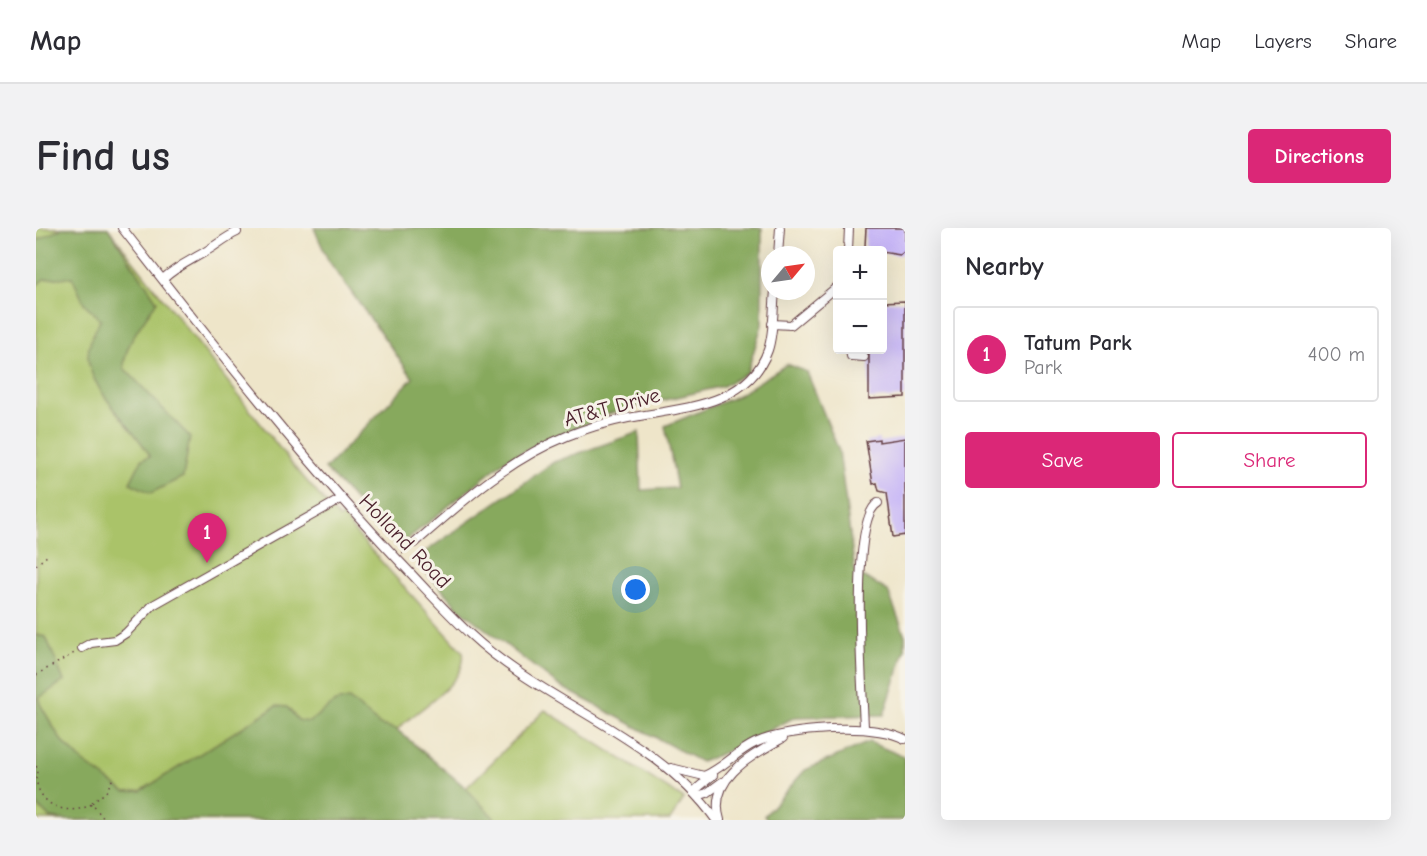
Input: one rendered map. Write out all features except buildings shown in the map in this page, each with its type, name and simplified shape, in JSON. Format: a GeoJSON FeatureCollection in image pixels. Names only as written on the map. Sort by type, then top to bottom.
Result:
{"type":"FeatureCollection","features":[{"type":"Feature","properties":{"kind":"street","name":"Holland Road"},"geometry":{"type":"LineString","coordinates":[[122,228],[341,499],[488,650],[536,684],[666,767],[718,820]]}},
{"type":"Feature","properties":{"kind":"street"},"geometry":{"type":"LineString","coordinates":[[779,246],[780,228]]}},
{"type":"Feature","properties":{"kind":"street"},"geometry":{"type":"LineString","coordinates":[[848,246],[849,228]]}},
{"type":"Feature","properties":{"kind":"street"},"geometry":{"type":"LineString","coordinates":[[162,279],[192,257],[207,251],[222,239],[237,232]]}},
{"type":"Feature","properties":{"kind":"street"},"geometry":{"type":"LineString","coordinates":[[772,324],[791,325],[833,289]]}},
{"type":"Feature","properties":{"kind":"street","name":"AT&T Drive"},"geometry":{"type":"LineString","coordinates":[[415,543],[489,480],[553,442],[609,422],[705,404],[736,390],[754,374],[768,348],[774,300]]}},
{"type":"Feature","properties":{"kind":"street"},"geometry":{"type":"LineString","coordinates":[[851,354],[851,356],[864,357]]}},
{"type":"Feature","properties":{"kind":"street"},"geometry":{"type":"LineString","coordinates":[[82,648],[91,643],[115,640],[126,633],[153,605],[341,499]]}},
{"type":"Feature","properties":{"kind":"street"},"geometry":{"type":"LineString","coordinates":[[864,728],[861,572],[865,522],[869,511],[878,503]]}},
{"type":"Feature","properties":{"kind":"street"},"geometry":{"type":"LineString","coordinates":[[666,767],[701,776],[722,766],[754,743],[789,735],[864,728],[884,731],[905,739]]}},
{"type":"Feature","properties":{"kind":"street"},"geometry":{"type":"LineString","coordinates":[[695,794],[707,793],[758,753],[789,735]]}},
{"type":"Feature","properties":{"kind":"street"},"geometry":{"type":"LineString","coordinates":[[695,794],[722,766]]}},
{"type":"Feature","properties":{"kind":"street"},"geometry":{"type":"LineString","coordinates":[[718,820],[718,797],[730,776]]}},
{"type":"Feature","properties":{"kind":"path"},"geometry":{"type":"LineString","coordinates":[[397,558],[415,543]]}},
{"type":"Feature","properties":{"kind":"path"},"geometry":{"type":"LineString","coordinates":[[36,565],[48,555]]}},
{"type":"Feature","properties":{"kind":"path"},"geometry":{"type":"LineString","coordinates":[[36,675],[82,648]]}},
{"type":"Feature","properties":{"kind":"path"},"geometry":{"type":"LineString","coordinates":[[36,766],[39,771],[37,783],[42,793],[59,809],[84,808],[92,804],[106,792],[113,778]]}},
{"type":"Feature","properties":{"kind":"path"},"geometry":{"type":"LineString","coordinates":[[92,804],[105,820]]}},
{"type":"Feature","properties":{"kind":"green space"},"geometry":{"type":"Polygon","coordinates":[[[36,228],[108,228],[292,464],[339,518],[344,516],[352,529],[463,652],[463,663],[450,685],[397,730],[466,788],[545,710],[684,799],[670,820],[36,820],[36,228]]]}},
{"type":"Feature","properties":{"kind":"green space"},"geometry":{"type":"Polygon","coordinates":[[[62,228],[108,228],[157,301],[131,341],[124,368],[190,437],[183,477],[151,493],[130,483],[142,459],[150,456],[103,394],[90,369],[89,346],[100,320],[84,303],[72,277],[44,279],[36,286],[36,241],[62,228]]]}},
{"type":"Feature","properties":{"kind":"green space"},"geometry":{"type":"Polygon","coordinates":[[[314,228],[762,228],[762,325],[747,373],[723,386],[611,413],[507,459],[399,546],[325,469],[413,378],[328,260],[314,228]]]}},
{"type":"Feature","properties":{"kind":"green space"},"geometry":{"type":"Polygon","coordinates":[[[787,364],[807,372],[839,451],[855,572],[888,591],[905,636],[905,650],[884,715],[795,717],[740,746],[701,762],[558,685],[458,608],[415,559],[554,462],[639,432],[641,490],[677,488],[665,426],[737,396],[787,364]]]}},
{"type":"Feature","properties":{"kind":"green space"},"geometry":{"type":"Polygon","coordinates":[[[36,635],[46,637],[64,681],[39,698],[40,704],[61,740],[83,762],[125,792],[141,791],[276,706],[287,707],[298,720],[309,722],[335,702],[349,699],[380,725],[396,729],[466,788],[496,820],[66,820],[50,818],[36,804],[36,635]]]}},
{"type":"Feature","properties":{"kind":"green space"},"geometry":{"type":"Polygon","coordinates":[[[869,742],[905,757],[905,820],[768,820],[764,816],[805,770],[869,742]]]}},
{"type":"Feature","properties":{"kind":"place","name":"Tatum Park"},"geometry":{"type":"Point","coordinates":[207,563]}}]}
